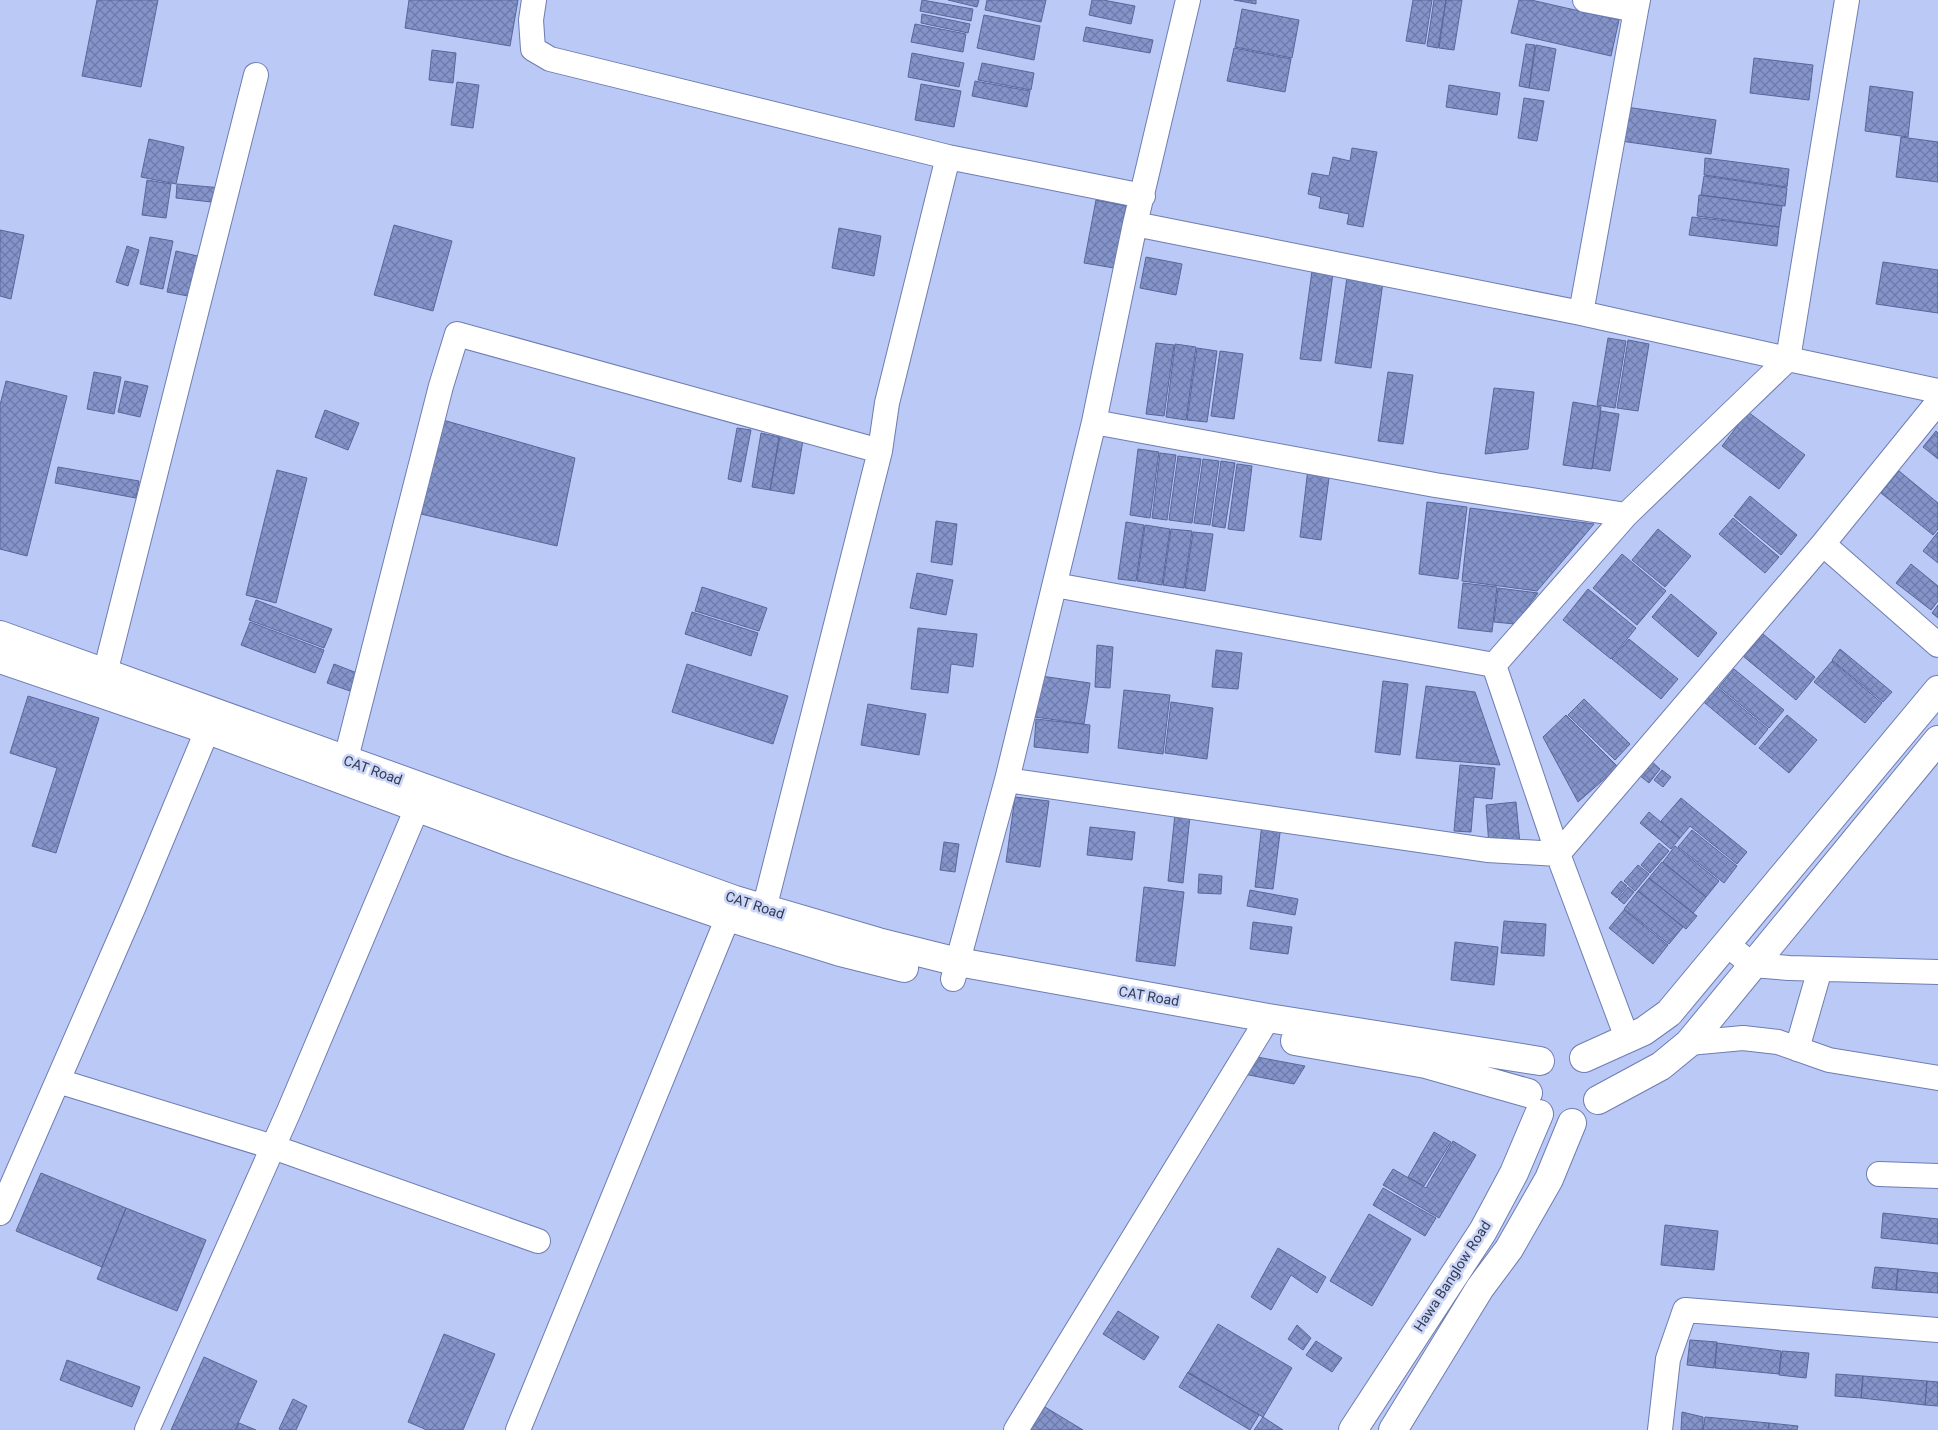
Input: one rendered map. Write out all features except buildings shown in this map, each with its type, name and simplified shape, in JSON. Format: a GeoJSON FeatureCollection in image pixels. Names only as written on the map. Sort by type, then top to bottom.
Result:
{"type":"FeatureCollection","features":[{"type":"Feature","properties":{"kind":"street"},"geometry":{"type":"LineString","coordinates":[[534,0],[531,20],[533,49],[550,59],[948,157],[1143,196]]}},
{"type":"Feature","properties":{"kind":"street"},"geometry":{"type":"LineString","coordinates":[[955,971],[1007,780],[1094,422],[1135,224],[1188,0]]}},
{"type":"Feature","properties":{"kind":"street"},"geometry":{"type":"LineString","coordinates":[[1580,313],[1637,5],[1585,0]]}},
{"type":"Feature","properties":{"kind":"street"},"geometry":{"type":"LineString","coordinates":[[1494,664],[1626,515],[1788,359],[1847,0]]}},
{"type":"Feature","properties":{"kind":"street"},"geometry":{"type":"LineString","coordinates":[[102,683],[256,74]]}},
{"type":"Feature","properties":{"kind":"street"},"geometry":{"type":"LineString","coordinates":[[762,918],[880,451],[887,403],[948,157]]}},
{"type":"Feature","properties":{"kind":"street"},"geometry":{"type":"LineString","coordinates":[[1135,224],[1580,313],[1938,391]]}},
{"type":"Feature","properties":{"kind":"street"},"geometry":{"type":"LineString","coordinates":[[343,770],[441,386],[457,334],[880,451]]}},
{"type":"Feature","properties":{"kind":"street"},"geometry":{"type":"LineString","coordinates":[[1558,854],[1823,544],[1938,402]]}},
{"type":"Feature","properties":{"kind":"street"},"geometry":{"type":"LineString","coordinates":[[1094,422],[1435,485],[1626,515]]}},
{"type":"Feature","properties":{"kind":"street"},"geometry":{"type":"LineString","coordinates":[[1823,544],[1938,645]]}},
{"type":"Feature","properties":{"kind":"street"},"geometry":{"type":"LineString","coordinates":[[1054,585],[1494,664]]}},
{"type":"Feature","properties":{"kind":"street","name":"CAT Road"},"geometry":{"type":"LineString","coordinates":[[0,635],[102,683]]}},
{"type":"Feature","properties":{"kind":"street","name":"CAT Road"},"geometry":{"type":"LineString","coordinates":[[0,659],[102,683],[731,908]]}},
{"type":"Feature","properties":{"kind":"street"},"geometry":{"type":"LineString","coordinates":[[1494,664],[1558,854],[1628,1038]]}},
{"type":"Feature","properties":{"kind":"street"},"geometry":{"type":"LineString","coordinates":[[1584,1058],[1644,1031],[1669,1013],[1938,690]]}},
{"type":"Feature","properties":{"kind":"street"},"geometry":{"type":"LineString","coordinates":[[0,1213],[211,721]]}},
{"type":"Feature","properties":{"kind":"street"},"geometry":{"type":"LineString","coordinates":[[1598,1100],[1661,1066],[1689,1043],[1938,740]]}},
{"type":"Feature","properties":{"kind":"street","name":"CAT Road"},"geometry":{"type":"LineString","coordinates":[[343,770],[417,808],[762,918],[878,942],[955,971],[1263,1026],[1540,1061]]}},
{"type":"Feature","properties":{"kind":"street"},"geometry":{"type":"LineString","coordinates":[[1007,780],[1487,850],[1558,854]]}},
{"type":"Feature","properties":{"kind":"street"},"geometry":{"type":"LineString","coordinates":[[147,1430],[273,1147],[417,808]]}},
{"type":"Feature","properties":{"kind":"street"},"geometry":{"type":"LineString","coordinates":[[518,1430],[731,908]]}},
{"type":"Feature","properties":{"kind":"street"},"geometry":{"type":"LineString","coordinates":[[1726,944],[1752,965],[1938,972]]}},
{"type":"Feature","properties":{"kind":"street"},"geometry":{"type":"LineString","coordinates":[[1797,1049],[1820,968]]}},
{"type":"Feature","properties":{"kind":"street"},"geometry":{"type":"LineString","coordinates":[[1016,1430],[1263,1026]]}},
{"type":"Feature","properties":{"kind":"street","name":"CAT Road"},"geometry":{"type":"LineString","coordinates":[[1263,1026],[1426,1064],[1533,1103]]}},
{"type":"Feature","properties":{"kind":"street"},"geometry":{"type":"LineString","coordinates":[[1689,1043],[1742,1038],[1778,1042],[1829,1060],[1938,1078]]}},
{"type":"Feature","properties":{"kind":"street"},"geometry":{"type":"LineString","coordinates":[[1573,1053],[1584,1058],[1593,1066],[1600,1088],[1598,1100],[1588,1114],[1572,1123],[1560,1124],[1549,1121],[1533,1103],[1528,1081],[1532,1070],[1540,1061],[1550,1054],[1573,1053]]}},
{"type":"Feature","properties":{"kind":"street"},"geometry":{"type":"LineString","coordinates":[[58,1081],[273,1147],[538,1241]]}},
{"type":"Feature","properties":{"kind":"street","name":"Hawa Banglow Road"},"geometry":{"type":"LineString","coordinates":[[1353,1430],[1483,1231],[1514,1173],[1533,1103]]}},
{"type":"Feature","properties":{"kind":"street"},"geometry":{"type":"LineString","coordinates":[[1393,1430],[1480,1288],[1509,1249],[1549,1179],[1572,1123]]}},
{"type":"Feature","properties":{"kind":"street"},"geometry":{"type":"LineString","coordinates":[[1879,1174],[1938,1176]]}},
{"type":"Feature","properties":{"kind":"street"},"geometry":{"type":"LineString","coordinates":[[1456,1272],[1480,1288]]}},
{"type":"Feature","properties":{"kind":"street"},"geometry":{"type":"LineString","coordinates":[[1660,1430],[1668,1359],[1686,1310],[1938,1330]]}}]}
